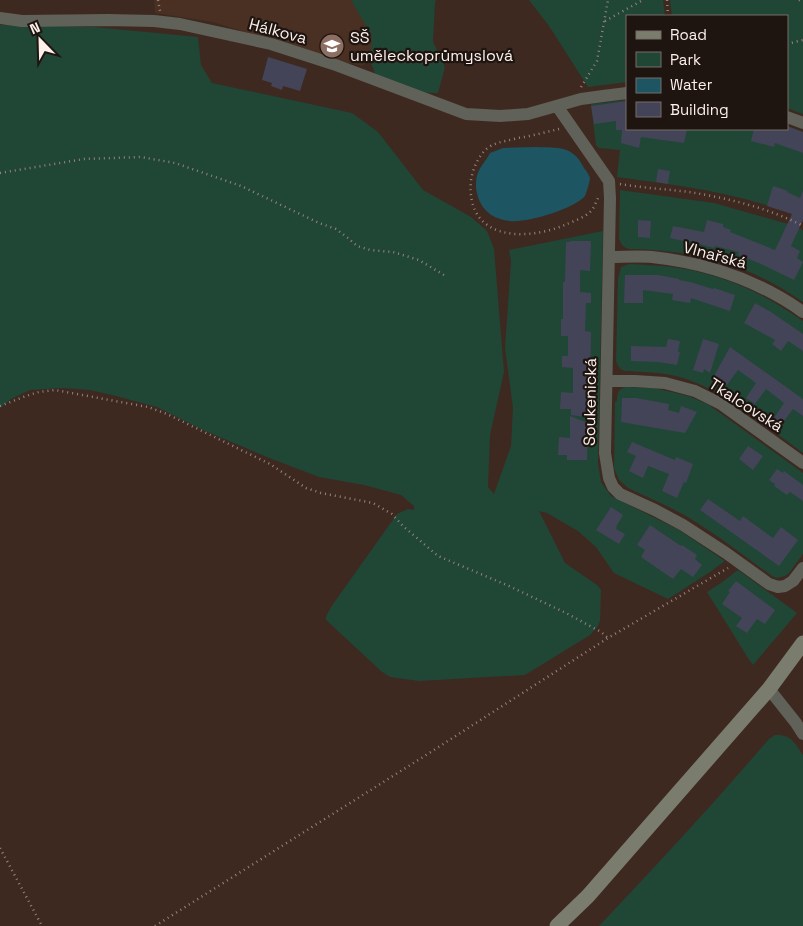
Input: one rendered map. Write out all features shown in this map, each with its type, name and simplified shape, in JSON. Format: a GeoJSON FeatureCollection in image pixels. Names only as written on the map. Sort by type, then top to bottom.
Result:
{"type":"FeatureCollection","features":[{"type":"Feature","properties":{"kind":"main road"},"geometry":{"type":"LineString","coordinates":[[558,926],[588,896],[769,689],[803,643]]}},
{"type":"Feature","properties":{"kind":"street","name":"Hálkova"},"geometry":{"type":"LineString","coordinates":[[0,18],[22,21],[108,20],[180,24],[272,44],[333,64],[466,114],[500,116],[528,114],[581,99],[626,94]]}},
{"type":"Feature","properties":{"kind":"street"},"geometry":{"type":"LineString","coordinates":[[557,106],[610,181]]}},
{"type":"Feature","properties":{"kind":"street"},"geometry":{"type":"LineString","coordinates":[[788,118],[803,123]]}},
{"type":"Feature","properties":{"kind":"street","name":"Soukenická"},"geometry":{"type":"LineString","coordinates":[[610,181],[605,453],[608,478],[620,494],[682,525],[726,552],[769,584],[778,587],[785,586],[793,581],[803,568]]}},
{"type":"Feature","properties":{"kind":"street","name":"Vlnařská"},"geometry":{"type":"LineString","coordinates":[[609,257],[650,257],[697,264],[758,285],[775,293],[803,312]]}},
{"type":"Feature","properties":{"kind":"street","name":"Tkalcovská"},"geometry":{"type":"LineString","coordinates":[[607,381],[665,383],[696,391],[721,404],[803,462]]}},
{"type":"Feature","properties":{"kind":"street"},"geometry":{"type":"LineString","coordinates":[[769,689],[803,734]]}},
{"type":"Feature","properties":{"kind":"path"},"geometry":{"type":"LineString","coordinates":[[597,60],[608,0]]}},
{"type":"Feature","properties":{"kind":"path"},"geometry":{"type":"LineString","coordinates":[[604,21],[643,0]]}},
{"type":"Feature","properties":{"kind":"path"},"geometry":{"type":"LineString","coordinates":[[667,0],[668,15]]}},
{"type":"Feature","properties":{"kind":"path"},"geometry":{"type":"LineString","coordinates":[[799,0],[803,2]]}},
{"type":"Feature","properties":{"kind":"path"},"geometry":{"type":"LineString","coordinates":[[788,44],[803,40]]}},
{"type":"Feature","properties":{"kind":"path"},"geometry":{"type":"LineString","coordinates":[[570,126],[500,142],[487,148],[472,171],[471,183],[475,210],[479,219],[493,228],[510,234],[539,233],[576,220],[591,211],[597,198]]}},
{"type":"Feature","properties":{"kind":"path"},"geometry":{"type":"LineString","coordinates":[[0,173],[84,159],[141,157],[175,163],[241,186],[320,223],[336,228],[357,246],[370,250],[393,252],[419,260],[444,275]]}},
{"type":"Feature","properties":{"kind":"path"},"geometry":{"type":"LineString","coordinates":[[610,181],[690,192],[729,200],[785,218],[803,226]]}},
{"type":"Feature","properties":{"kind":"path"},"geometry":{"type":"LineString","coordinates":[[0,406],[38,392],[55,390],[148,407],[270,464],[306,488],[321,493],[373,503],[392,514],[402,526],[438,556],[550,605],[601,632],[608,638]]}},
{"type":"Feature","properties":{"kind":"path"},"geometry":{"type":"LineString","coordinates":[[155,926],[608,638],[739,562]]}},
{"type":"Feature","properties":{"kind":"path"},"geometry":{"type":"LineString","coordinates":[[0,848],[42,926]]}},
{"type":"Feature","properties":{"kind":"shaded area","name":"SŠ uměleckoprůmyslová"},"geometry":{"type":"Polygon","coordinates":[[[154,0],[418,0],[390,20],[363,66],[335,60],[213,22],[155,13],[154,0]]]}},
{"type":"Feature","properties":{"kind":"green space"},"geometry":{"type":"Polygon","coordinates":[[[351,0],[436,0],[433,42],[445,67],[438,93],[395,92],[378,80],[370,61],[372,36],[351,0]]]}},
{"type":"Feature","properties":{"kind":"green space"},"geometry":{"type":"Polygon","coordinates":[[[529,0],[663,0],[665,15],[626,15],[626,82],[588,87],[549,26],[529,0]]]}},
{"type":"Feature","properties":{"kind":"green space"},"geometry":{"type":"Polygon","coordinates":[[[670,0],[803,0],[803,114],[788,108],[788,15],[672,15],[670,0]]]}},
{"type":"Feature","properties":{"kind":"green space"},"geometry":{"type":"Polygon","coordinates":[[[0,25],[94,27],[198,37],[201,65],[212,83],[352,113],[378,132],[423,190],[471,217],[487,231],[494,249],[504,372],[490,435],[488,487],[494,494],[511,446],[513,408],[505,348],[511,261],[509,250],[603,231],[598,463],[601,482],[611,496],[679,530],[725,561],[668,599],[614,573],[596,547],[578,531],[547,513],[539,511],[565,563],[597,585],[601,590],[600,621],[590,635],[525,675],[419,681],[390,677],[381,671],[326,620],[326,617],[331,607],[397,514],[408,509],[414,510],[414,506],[401,495],[364,485],[319,477],[203,430],[157,407],[90,390],[63,388],[30,390],[11,399],[0,408],[0,25]]]}},
{"type":"Feature","properties":{"kind":"green space"},"geometry":{"type":"Polygon","coordinates":[[[626,100],[626,130],[788,130],[788,126],[803,132],[803,218],[735,197],[688,187],[617,177],[620,150],[599,148],[596,145],[591,104],[626,100]]]}},
{"type":"Feature","properties":{"kind":"green space"},"geometry":{"type":"Polygon","coordinates":[[[620,190],[714,203],[803,230],[803,302],[762,278],[720,262],[676,252],[629,249],[625,247],[619,237],[620,190]]]}},
{"type":"Feature","properties":{"kind":"green space"},"geometry":{"type":"Polygon","coordinates":[[[629,264],[672,267],[724,279],[757,293],[803,321],[803,453],[758,419],[710,389],[676,376],[626,371],[619,367],[616,360],[618,279],[621,267],[629,264]]]}},
{"type":"Feature","properties":{"kind":"green space"},"geometry":{"type":"Polygon","coordinates":[[[627,387],[654,388],[691,397],[709,405],[803,473],[803,554],[789,573],[777,578],[772,576],[688,517],[628,488],[619,480],[614,468],[615,402],[620,390],[627,387]]]}},
{"type":"Feature","properties":{"kind":"green space"},"geometry":{"type":"Polygon","coordinates":[[[738,570],[797,613],[753,665],[707,592],[738,570]]]}},
{"type":"Feature","properties":{"kind":"green space"},"geometry":{"type":"Polygon","coordinates":[[[775,735],[789,738],[803,755],[803,926],[599,926],[685,834],[769,739],[775,735]]]}},
{"type":"Feature","properties":{"kind":"water"},"geometry":{"type":"Polygon","coordinates":[[[536,147],[564,149],[575,155],[590,178],[585,196],[571,206],[527,220],[510,221],[491,215],[482,206],[476,187],[478,173],[490,153],[503,148],[536,147]]]}},
{"type":"Feature","properties":{"kind":"building"},"geometry":{"type":"Polygon","coordinates":[[[268,57],[307,69],[300,91],[283,86],[282,90],[271,86],[272,83],[262,80],[268,57]]]}},
{"type":"Feature","properties":{"kind":"building"},"geometry":{"type":"Polygon","coordinates":[[[626,101],[626,130],[687,130],[684,143],[641,137],[639,148],[621,143],[622,130],[616,130],[616,121],[594,124],[591,106],[626,101]]]}},
{"type":"Feature","properties":{"kind":"building"},"geometry":{"type":"Polygon","coordinates":[[[788,126],[803,132],[803,153],[775,143],[774,147],[751,141],[754,130],[788,130],[788,126]]]}},
{"type":"Feature","properties":{"kind":"building"},"geometry":{"type":"Polygon","coordinates":[[[658,169],[670,171],[668,184],[656,182],[658,169]]]}},
{"type":"Feature","properties":{"kind":"building"},"geometry":{"type":"Polygon","coordinates":[[[773,186],[788,191],[800,198],[803,191],[803,220],[791,246],[800,251],[797,258],[803,262],[794,280],[738,255],[739,252],[670,238],[673,226],[704,232],[707,220],[723,224],[723,227],[731,230],[730,232],[775,250],[792,214],[767,206],[773,186]]]}},
{"type":"Feature","properties":{"kind":"building"},"geometry":{"type":"Polygon","coordinates":[[[638,220],[651,221],[650,238],[638,237],[638,220]]]}},
{"type":"Feature","properties":{"kind":"building"},"geometry":{"type":"Polygon","coordinates":[[[591,241],[590,271],[580,270],[580,292],[591,293],[591,303],[586,303],[585,331],[591,332],[591,418],[571,415],[571,409],[560,409],[561,392],[573,393],[573,368],[562,367],[562,356],[568,356],[568,336],[561,336],[566,242],[591,241]]]}},
{"type":"Feature","properties":{"kind":"building"},"geometry":{"type":"Polygon","coordinates":[[[625,275],[658,275],[735,295],[730,311],[691,298],[690,303],[672,300],[673,294],[643,290],[643,303],[624,303],[625,275]]]}},
{"type":"Feature","properties":{"kind":"building"},"geometry":{"type":"Polygon","coordinates":[[[755,303],[803,334],[803,351],[788,341],[781,351],[772,344],[775,340],[744,323],[755,303]]]}},
{"type":"Feature","properties":{"kind":"building"},"geometry":{"type":"Polygon","coordinates":[[[668,339],[680,341],[677,365],[631,361],[631,346],[666,347],[668,339]]]}},
{"type":"Feature","properties":{"kind":"building"},"geometry":{"type":"Polygon","coordinates":[[[703,339],[719,344],[710,373],[704,369],[703,373],[693,370],[703,339]]]}},
{"type":"Feature","properties":{"kind":"building"},"geometry":{"type":"Polygon","coordinates":[[[730,347],[803,399],[803,416],[793,409],[782,424],[774,418],[784,403],[766,389],[755,404],[746,398],[756,383],[738,370],[727,385],[714,376],[730,347]]]}},
{"type":"Feature","properties":{"kind":"building"},"geometry":{"type":"Polygon","coordinates":[[[622,398],[636,398],[669,404],[668,410],[679,413],[681,406],[697,412],[685,433],[621,422],[622,398]]]}},
{"type":"Feature","properties":{"kind":"building"},"geometry":{"type":"Polygon","coordinates":[[[570,416],[588,423],[587,460],[567,460],[567,455],[558,455],[559,437],[570,438],[570,416]]]}},
{"type":"Feature","properties":{"kind":"building"},"geometry":{"type":"Polygon","coordinates":[[[632,442],[675,460],[676,457],[693,464],[686,483],[684,482],[677,498],[662,491],[669,474],[648,466],[643,478],[629,471],[636,456],[627,452],[632,442]]]}},
{"type":"Feature","properties":{"kind":"building"},"geometry":{"type":"Polygon","coordinates":[[[748,446],[763,456],[753,470],[739,459],[748,446]]]}},
{"type":"Feature","properties":{"kind":"building"},"geometry":{"type":"Polygon","coordinates":[[[777,469],[783,473],[784,471],[803,485],[803,501],[790,492],[787,495],[769,480],[777,469]]]}},
{"type":"Feature","properties":{"kind":"building"},"geometry":{"type":"Polygon","coordinates":[[[708,499],[740,521],[743,516],[773,538],[781,527],[798,540],[779,566],[700,510],[708,499]]]}},
{"type":"Feature","properties":{"kind":"building"},"geometry":{"type":"Polygon","coordinates":[[[611,507],[623,515],[616,527],[616,529],[625,534],[619,544],[596,530],[611,507]]]}},
{"type":"Feature","properties":{"kind":"building"},"geometry":{"type":"Polygon","coordinates":[[[650,525],[697,555],[695,559],[702,565],[693,577],[681,569],[673,579],[641,557],[645,550],[637,545],[650,525]]]}},
{"type":"Feature","properties":{"kind":"building"},"geometry":{"type":"Polygon","coordinates":[[[736,581],[775,610],[765,624],[757,619],[747,633],[736,626],[742,618],[722,604],[730,592],[728,591],[736,581]]]}},
{"type":"Feature","properties":{"kind":"place","name":"SŠ uměleckoprůmyslová"},"geometry":{"type":"Point","coordinates":[332,46]}}]}
